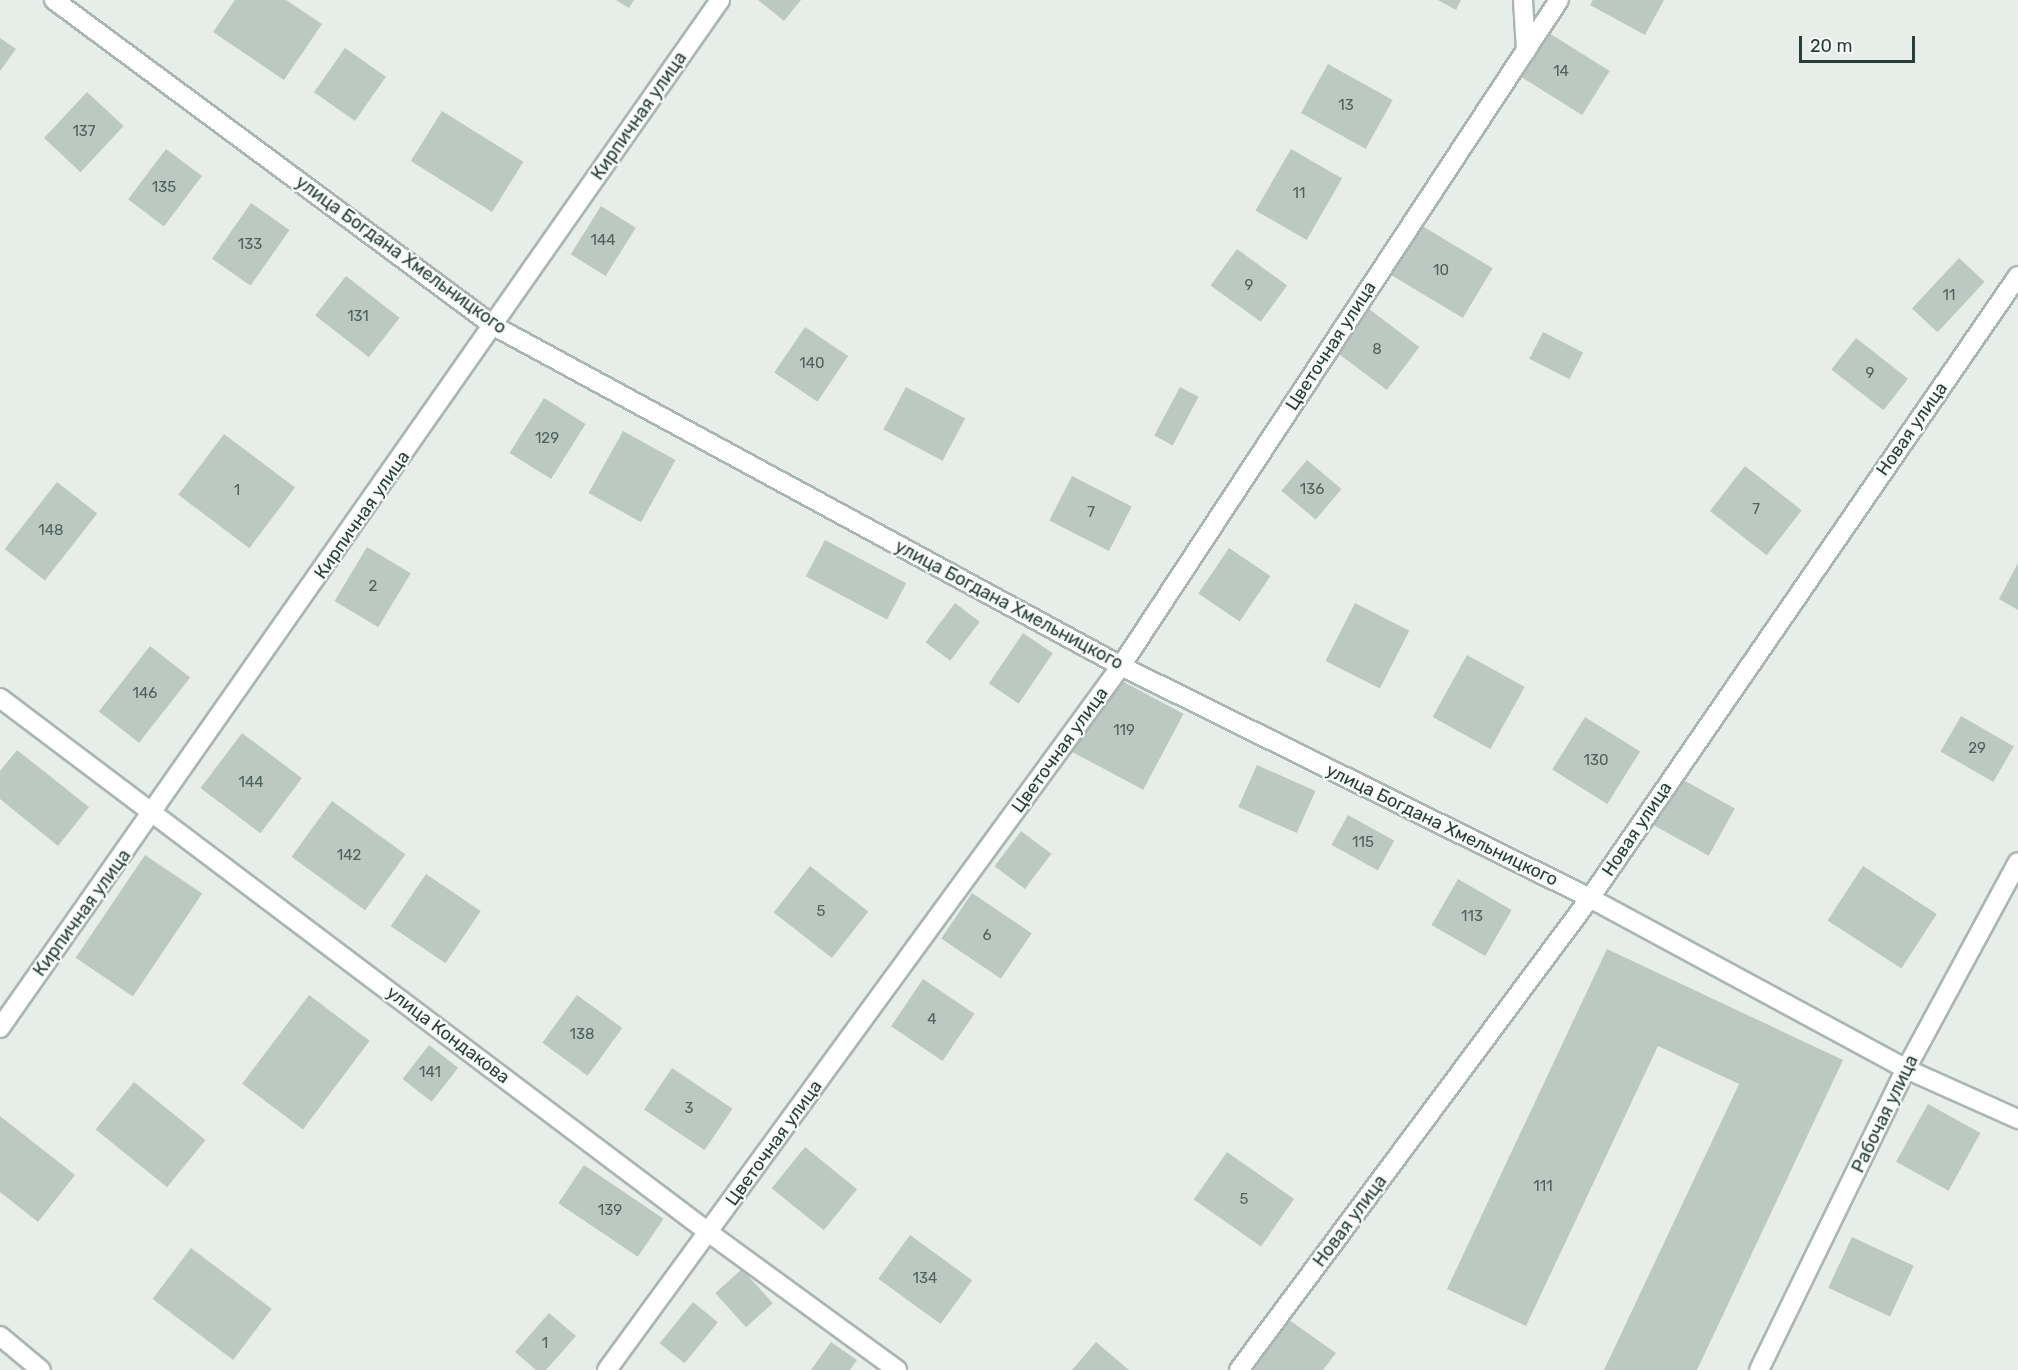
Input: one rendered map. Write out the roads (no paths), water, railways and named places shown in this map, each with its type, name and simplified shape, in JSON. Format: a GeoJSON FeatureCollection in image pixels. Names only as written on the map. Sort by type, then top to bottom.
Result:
{"type":"FeatureCollection","features":[{"type":"Feature","properties":{"kind":"street","name":"улица Богдана Хмельницкого"},"geometry":{"type":"LineString","coordinates":[[54,0],[494,326],[1121,666],[1590,898],[1906,1069],[2018,1119]]}},
{"type":"Feature","properties":{"kind":"street","name":"Кирпичная улица"},"geometry":{"type":"LineString","coordinates":[[0,1028],[154,812],[720,0]]}},
{"type":"Feature","properties":{"kind":"street"},"geometry":{"type":"LineString","coordinates":[[1523,0],[1526,51]]}},
{"type":"Feature","properties":{"kind":"street","name":"Цветочная улица"},"geometry":{"type":"LineString","coordinates":[[607,1370],[1121,666],[1559,0]]}},
{"type":"Feature","properties":{"kind":"street","name":"Новая улица"},"geometry":{"type":"LineString","coordinates":[[1239,1370],[1590,898],[2018,276]]}},
{"type":"Feature","properties":{"kind":"street","name":"улица Кондакова"},"geometry":{"type":"LineString","coordinates":[[0,698],[154,812],[708,1233],[897,1370]]}},
{"type":"Feature","properties":{"kind":"street","name":"Рабочая улица"},"geometry":{"type":"LineString","coordinates":[[1759,1370],[1906,1069],[2018,861]]}},
{"type":"Feature","properties":{"kind":"street"},"geometry":{"type":"LineString","coordinates":[[0,1336],[41,1370]]}}]}
